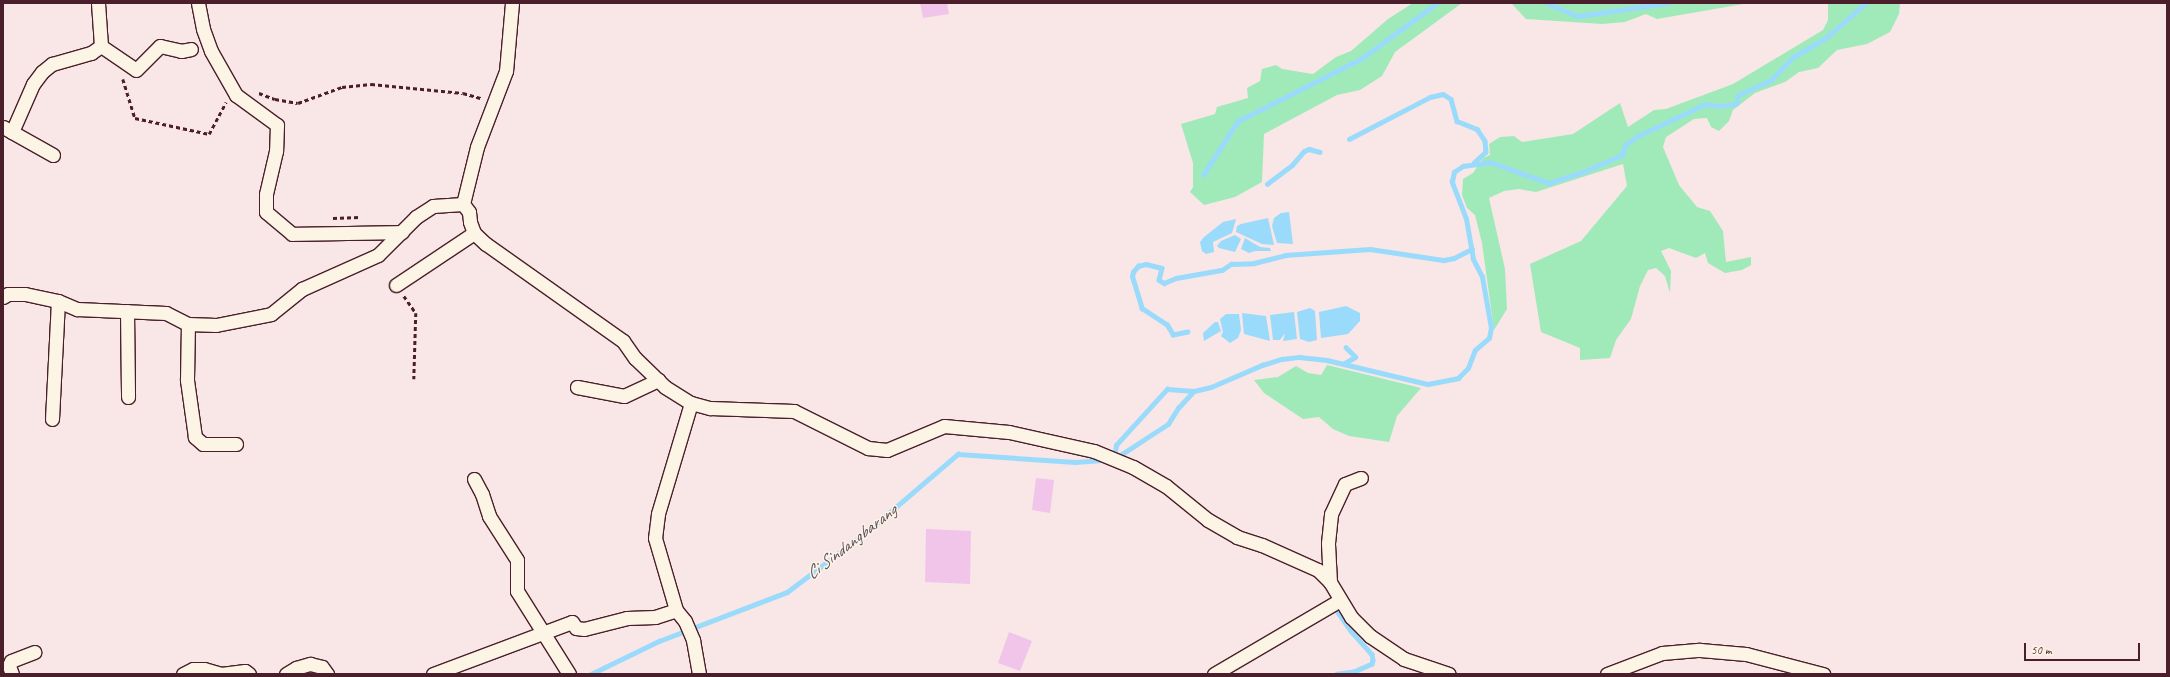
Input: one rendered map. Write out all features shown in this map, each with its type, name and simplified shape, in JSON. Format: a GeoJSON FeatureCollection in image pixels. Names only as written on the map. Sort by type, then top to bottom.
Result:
{"type":"FeatureCollection","features":[{"type":"Feature","properties":{"kind":"street"},"geometry":{"type":"LineString","coordinates":[[98,3],[100,46]]}},
{"type":"Feature","properties":{"kind":"street"},"geometry":{"type":"LineString","coordinates":[[198,3],[203,29],[211,51],[236,95],[277,125],[276,151],[266,194],[266,212],[292,234],[402,232]]}},
{"type":"Feature","properties":{"kind":"street"},"geometry":{"type":"LineString","coordinates":[[463,204],[477,147],[506,71],[512,3]]}},
{"type":"Feature","properties":{"kind":"street"},"geometry":{"type":"LineString","coordinates":[[100,46],[136,70],[160,46],[181,51],[190,49]]}},
{"type":"Feature","properties":{"kind":"street"},"geometry":{"type":"LineString","coordinates":[[53,155],[7,130],[33,84],[42,72],[52,64],[91,53],[100,46]]}},
{"type":"Feature","properties":{"kind":"street"},"geometry":{"type":"LineString","coordinates":[[3,297],[8,294],[25,294],[58,301],[77,310],[166,313],[188,324],[216,325],[271,314],[302,289],[378,255],[402,232],[433,206],[463,204]]}},
{"type":"Feature","properties":{"kind":"street"},"geometry":{"type":"LineString","coordinates":[[463,204],[470,212],[474,233],[623,341],[635,358],[658,380],[691,403],[734,410],[794,411],[868,448],[887,450],[944,426],[1009,432],[1094,451],[1133,467],[1166,486],[1208,520],[1237,537],[1307,564],[1330,582],[1350,617],[1382,646],[1404,659],[1449,674]]}},
{"type":"Feature","properties":{"kind":"street"},"geometry":{"type":"LineString","coordinates":[[396,285],[474,233]]}},
{"type":"Feature","properties":{"kind":"street"},"geometry":{"type":"LineString","coordinates":[[52,419],[58,301]]}},
{"type":"Feature","properties":{"kind":"street"},"geometry":{"type":"LineString","coordinates":[[127,311],[128,397]]}},
{"type":"Feature","properties":{"kind":"street"},"geometry":{"type":"LineString","coordinates":[[188,324],[187,380],[195,437],[203,444],[236,444]]}},
{"type":"Feature","properties":{"kind":"street"},"geometry":{"type":"LineString","coordinates":[[577,388],[624,396],[658,380]]}},
{"type":"Feature","properties":{"kind":"street"},"geometry":{"type":"LineString","coordinates":[[691,403],[655,526],[656,550],[676,610],[685,621],[693,640],[699,674]]}},
{"type":"Feature","properties":{"kind":"street"},"geometry":{"type":"LineString","coordinates":[[1330,582],[1328,543],[1330,514],[1345,484],[1361,478]]}},
{"type":"Feature","properties":{"kind":"street"},"geometry":{"type":"LineString","coordinates":[[474,479],[482,494],[489,516],[517,560],[517,591],[568,672]]}},
{"type":"Feature","properties":{"kind":"street"},"geometry":{"type":"LineString","coordinates":[[1214,674],[1340,600]]}},
{"type":"Feature","properties":{"kind":"street"},"geometry":{"type":"LineString","coordinates":[[434,674],[572,622],[576,628],[584,629],[627,618],[655,617],[676,610]]}},
{"type":"Feature","properties":{"kind":"street"},"geometry":{"type":"LineString","coordinates":[[1607,674],[1662,654],[1707,650],[1746,654],[1823,674]]}},
{"type":"Feature","properties":{"kind":"street"},"geometry":{"type":"LineString","coordinates":[[12,674],[9,666],[11,660],[34,652]]}},
{"type":"Feature","properties":{"kind":"street"},"geometry":{"type":"LineString","coordinates":[[286,674],[296,668],[310,664],[322,666],[327,674]]}},
{"type":"Feature","properties":{"kind":"street"},"geometry":{"type":"LineString","coordinates":[[183,674],[193,670],[204,669],[221,674],[245,671],[249,674]]}},
{"type":"Feature","properties":{"kind":"path"},"geometry":{"type":"LineString","coordinates":[[123,77],[135,118],[209,134],[229,96]]}},
{"type":"Feature","properties":{"kind":"path"},"geometry":{"type":"LineString","coordinates":[[255,91],[275,99],[298,103],[342,87],[371,84],[463,93],[494,101]]}},
{"type":"Feature","properties":{"kind":"path"},"geometry":{"type":"LineString","coordinates":[[273,107],[275,99]]}},
{"type":"Feature","properties":{"kind":"path"},"geometry":{"type":"LineString","coordinates":[[330,218],[363,218]]}},
{"type":"Feature","properties":{"kind":"path"},"geometry":{"type":"LineString","coordinates":[[396,285],[416,313],[414,379]]}},
{"type":"Feature","properties":{"kind":"green space"},"geometry":{"type":"Polygon","coordinates":[[[1413,3],[1462,3],[1395,52],[1382,76],[1360,90],[1337,95],[1264,134],[1262,182],[1235,197],[1204,205],[1190,192],[1193,187],[1193,163],[1181,124],[1215,114],[1217,107],[1248,98],[1247,88],[1260,81],[1262,69],[1276,65],[1282,69],[1313,74],[1336,57],[1351,51],[1388,19],[1413,3]]]}},
{"type":"Feature","properties":{"kind":"green space"},"geometry":{"type":"Polygon","coordinates":[[[1511,3],[1749,3],[1657,19],[1646,14],[1625,22],[1602,24],[1526,19],[1511,3]]]}},
{"type":"Feature","properties":{"kind":"green space"},"geometry":{"type":"Polygon","coordinates":[[[1828,3],[1900,3],[1899,14],[1890,32],[1867,44],[1837,50],[1818,68],[1799,72],[1785,82],[1755,93],[1733,110],[1729,121],[1719,131],[1711,127],[1707,118],[1694,119],[1666,137],[1663,147],[1679,185],[1697,207],[1710,211],[1723,231],[1726,262],[1751,257],[1751,265],[1742,270],[1725,273],[1708,263],[1705,253],[1696,258],[1669,248],[1661,251],[1671,271],[1670,293],[1665,276],[1656,268],[1648,270],[1640,286],[1631,319],[1616,340],[1610,358],[1580,360],[1580,348],[1541,332],[1530,264],[1581,241],[1627,186],[1623,164],[1536,192],[1519,189],[1504,191],[1489,198],[1505,269],[1507,309],[1494,330],[1482,243],[1475,215],[1467,208],[1462,195],[1463,179],[1473,173],[1483,158],[1490,155],[1489,144],[1500,137],[1514,136],[1522,142],[1573,134],[1620,103],[1628,127],[1654,110],[1666,109],[1733,84],[1823,30],[1828,20],[1828,3]]]}},
{"type":"Feature","properties":{"kind":"green space"},"geometry":{"type":"Polygon","coordinates":[[[1327,365],[1421,388],[1397,416],[1389,442],[1349,436],[1333,429],[1319,417],[1303,419],[1264,393],[1254,380],[1278,377],[1296,366],[1308,373],[1321,375],[1327,365]]]}},
{"type":"Feature","properties":{"kind":"water"},"geometry":{"type":"Polygon","coordinates":[[[1289,212],[1293,244],[1277,243],[1272,226],[1274,218],[1281,213],[1289,212]]]}},
{"type":"Feature","properties":{"kind":"water"},"geometry":{"type":"Polygon","coordinates":[[[1268,218],[1274,245],[1262,244],[1236,232],[1237,226],[1241,224],[1268,218]]]}},
{"type":"Feature","properties":{"kind":"water"},"geometry":{"type":"Polygon","coordinates":[[[1236,219],[1232,233],[1213,242],[1214,252],[1206,254],[1202,251],[1200,242],[1204,237],[1223,222],[1236,219]]]}},
{"type":"Feature","properties":{"kind":"water"},"geometry":{"type":"Polygon","coordinates":[[[1235,235],[1241,239],[1235,252],[1219,248],[1217,246],[1221,241],[1235,235]]]}},
{"type":"Feature","properties":{"kind":"water"},"geometry":{"type":"Polygon","coordinates":[[[1245,238],[1260,247],[1270,248],[1271,251],[1255,251],[1249,253],[1241,249],[1245,238]]]}},
{"type":"Feature","properties":{"kind":"water"},"geometry":{"type":"Polygon","coordinates":[[[1346,306],[1360,313],[1360,321],[1348,334],[1321,338],[1319,312],[1346,306]]]}},
{"type":"Feature","properties":{"kind":"water"},"geometry":{"type":"Polygon","coordinates":[[[1310,308],[1315,311],[1317,340],[1309,342],[1300,339],[1297,312],[1310,308]]]}},
{"type":"Feature","properties":{"kind":"water"},"geometry":{"type":"Polygon","coordinates":[[[1294,312],[1297,339],[1283,341],[1285,333],[1280,340],[1273,340],[1270,315],[1294,312]]]}},
{"type":"Feature","properties":{"kind":"water"},"geometry":{"type":"Polygon","coordinates":[[[1242,313],[1266,316],[1270,341],[1244,334],[1242,313]]]}},
{"type":"Feature","properties":{"kind":"water"},"geometry":{"type":"Polygon","coordinates":[[[1226,314],[1239,314],[1241,330],[1238,338],[1230,343],[1221,336],[1223,332],[1220,319],[1226,314]]]}},
{"type":"Feature","properties":{"kind":"water"},"geometry":{"type":"Polygon","coordinates":[[[1215,322],[1218,322],[1221,331],[1204,341],[1203,333],[1215,322]]]}},
{"type":"Feature","properties":{"kind":"building"},"geometry":{"type":"Polygon","coordinates":[[[920,3],[947,3],[949,14],[923,18],[920,3]]]}},
{"type":"Feature","properties":{"kind":"building"},"geometry":{"type":"Polygon","coordinates":[[[1036,478],[1054,480],[1050,513],[1032,510],[1036,478]]]}},
{"type":"Feature","properties":{"kind":"building"},"geometry":{"type":"Polygon","coordinates":[[[926,529],[971,531],[970,584],[925,582],[926,529]]]}},
{"type":"Feature","properties":{"kind":"building"},"geometry":{"type":"Polygon","coordinates":[[[1009,632],[1032,641],[1020,671],[998,663],[1009,632]]]}},
{"type":"Feature","properties":{"kind":"waterway"},"geometry":{"type":"LineString","coordinates":[[1203,175],[1238,121],[1361,59],[1437,3]]}},
{"type":"Feature","properties":{"kind":"waterway"},"geometry":{"type":"LineString","coordinates":[[1547,3],[1578,16],[1668,3]]}},
{"type":"Feature","properties":{"kind":"waterway"},"geometry":{"type":"LineString","coordinates":[[1114,458],[1116,445],[1167,389],[1194,391],[1211,387],[1262,365],[1282,359],[1299,357],[1327,360],[1428,384],[1458,378],[1468,368],[1475,350],[1489,338],[1491,328],[1482,277],[1473,259],[1466,219],[1452,182],[1454,172],[1463,166],[1490,162],[1549,183],[1583,172],[1622,155],[1625,145],[1638,136],[1705,104],[1719,106],[1736,104],[1738,95],[1770,81],[1793,57],[1826,38],[1866,3]]}},
{"type":"Feature","properties":{"kind":"waterway"},"geometry":{"type":"LineString","coordinates":[[1349,139],[1430,97],[1443,94],[1451,99],[1457,121],[1477,129],[1485,141],[1486,152],[1474,163]]}},
{"type":"Feature","properties":{"kind":"waterway"},"geometry":{"type":"LineString","coordinates":[[1267,184],[1292,165],[1304,151],[1309,149],[1320,152]]}},
{"type":"Feature","properties":{"kind":"waterway"},"geometry":{"type":"LineString","coordinates":[[1188,332],[1173,335],[1167,325],[1142,309],[1132,277],[1133,272],[1138,266],[1146,264],[1162,268],[1159,280],[1164,283],[1176,278],[1222,270],[1231,264],[1254,263],[1285,255],[1370,249],[1444,260],[1454,258],[1472,249]]}},
{"type":"Feature","properties":{"kind":"waterway"},"geometry":{"type":"LineString","coordinates":[[1343,364],[1355,357],[1346,348]]}},
{"type":"Feature","properties":{"kind":"waterway"},"geometry":{"type":"LineString","coordinates":[[1116,458],[1168,424],[1178,408],[1194,391]]}},
{"type":"Feature","properties":{"kind":"waterway","name":"Ci Sindangbarang"},"geometry":{"type":"LineString","coordinates":[[591,674],[659,641],[787,592],[863,535],[958,454],[1075,462],[1105,460]]}},
{"type":"Feature","properties":{"kind":"waterway"},"geometry":{"type":"LineString","coordinates":[[1335,608],[1351,631],[1372,654],[1373,660],[1372,664],[1354,672],[1337,674]]}}]}
